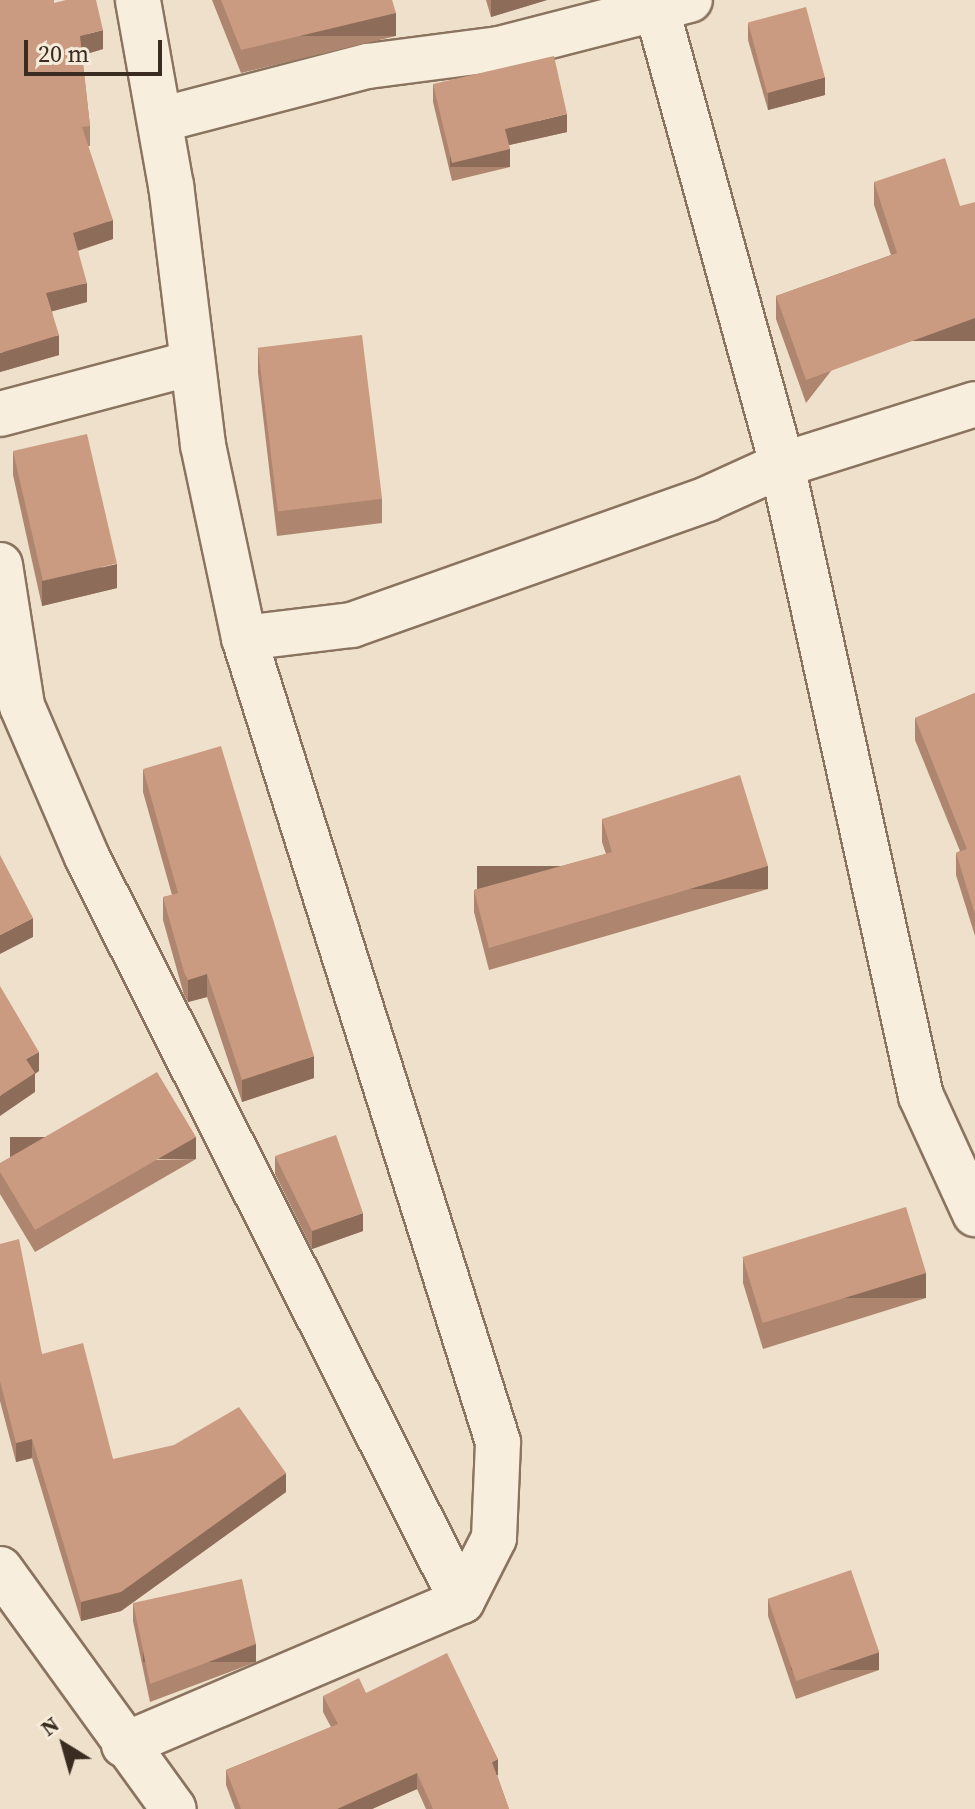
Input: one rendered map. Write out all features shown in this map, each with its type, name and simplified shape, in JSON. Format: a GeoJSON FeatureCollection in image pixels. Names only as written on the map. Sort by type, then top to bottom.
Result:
{"type":"FeatureCollection","features":[{"type":"Feature","properties":{"kind":"street"},"geometry":{"type":"LineString","coordinates":[[124,1745],[462,1601],[494,1538],[498,1442],[244,638],[192,363],[160,120],[138,0]]}},
{"type":"Feature","properties":{"kind":"street"},"geometry":{"type":"LineString","coordinates":[[160,120],[368,66],[499,49],[673,5],[782,465],[921,1096],[975,1214]]}},
{"type":"Feature","properties":{"kind":"street"},"geometry":{"type":"LineString","coordinates":[[0,414],[192,363]]}},
{"type":"Feature","properties":{"kind":"street"},"geometry":{"type":"LineString","coordinates":[[244,638],[352,625],[782,465],[975,404]]}},
{"type":"Feature","properties":{"kind":"street"},"geometry":{"type":"LineString","coordinates":[[0,565],[22,706],[87,857],[462,1601]]}},
{"type":"Feature","properties":{"kind":"street"},"geometry":{"type":"LineString","coordinates":[[0,1569],[124,1745],[174,1809]]}},
{"type":"Feature","properties":{"kind":"building"},"geometry":{"type":"Polygon","coordinates":[[[0,0],[54,0],[54,3],[96,0],[103,30],[80,36],[90,126],[82,127],[113,220],[73,233],[87,283],[46,293],[59,335],[0,353],[0,0]]]}},
{"type":"Feature","properties":{"kind":"building"},"geometry":{"type":"Polygon","coordinates":[[[221,0],[392,0],[396,13],[241,50],[221,0]]]}},
{"type":"Feature","properties":{"kind":"building"},"geometry":{"type":"Polygon","coordinates":[[[806,7],[825,78],[767,93],[748,23],[806,7]]]}},
{"type":"Feature","properties":{"kind":"building"},"geometry":{"type":"Polygon","coordinates":[[[554,56],[567,114],[505,129],[510,149],[452,163],[433,84],[554,56]]]}},
{"type":"Feature","properties":{"kind":"building"},"geometry":{"type":"Polygon","coordinates":[[[945,158],[960,206],[975,202],[975,318],[806,380],[776,296],[897,253],[874,182],[945,158]]]}},
{"type":"Feature","properties":{"kind":"building"},"geometry":{"type":"Polygon","coordinates":[[[362,335],[382,499],[278,512],[258,348],[362,335]]]}},
{"type":"Feature","properties":{"kind":"building"},"geometry":{"type":"Polygon","coordinates":[[[87,434],[117,564],[43,581],[13,451],[87,434]]]}},
{"type":"Feature","properties":{"kind":"building"},"geometry":{"type":"Polygon","coordinates":[[[975,693],[975,914],[956,853],[967,849],[915,718],[975,693]]]}},
{"type":"Feature","properties":{"kind":"building"},"geometry":{"type":"Polygon","coordinates":[[[221,746],[314,1056],[242,1080],[207,974],[188,980],[184,972],[163,897],[178,893],[143,769],[221,746]]]}},
{"type":"Feature","properties":{"kind":"building"},"geometry":{"type":"Polygon","coordinates":[[[740,775],[768,866],[489,948],[474,890],[612,852],[602,819],[740,775]]]}},
{"type":"Feature","properties":{"kind":"building"},"geometry":{"type":"Polygon","coordinates":[[[0,855],[33,918],[0,935],[0,855]]]}},
{"type":"Feature","properties":{"kind":"building"},"geometry":{"type":"Polygon","coordinates":[[[0,986],[39,1052],[26,1059],[35,1073],[0,1096],[0,986]]]}},
{"type":"Feature","properties":{"kind":"building"},"geometry":{"type":"Polygon","coordinates":[[[157,1072],[196,1137],[35,1230],[0,1172],[0,1163],[157,1072]]]}},
{"type":"Feature","properties":{"kind":"building"},"geometry":{"type":"Polygon","coordinates":[[[336,1135],[363,1213],[312,1231],[275,1156],[336,1135]]]}},
{"type":"Feature","properties":{"kind":"building"},"geometry":{"type":"Polygon","coordinates":[[[906,1207],[926,1273],[763,1323],[742,1257],[906,1207]]]}},
{"type":"Feature","properties":{"kind":"building"},"geometry":{"type":"Polygon","coordinates":[[[19,1239],[42,1354],[83,1343],[113,1459],[174,1445],[239,1407],[286,1473],[121,1592],[81,1602],[32,1439],[16,1443],[0,1381],[0,1244],[19,1239]]]}},
{"type":"Feature","properties":{"kind":"building"},"geometry":{"type":"Polygon","coordinates":[[[851,1570],[879,1652],[796,1681],[768,1599],[851,1570]]]}},
{"type":"Feature","properties":{"kind":"building"},"geometry":{"type":"Polygon","coordinates":[[[242,1579],[256,1644],[150,1684],[133,1603],[242,1579]]]}},
{"type":"Feature","properties":{"kind":"building"},"geometry":{"type":"Polygon","coordinates":[[[447,1653],[498,1759],[492,1762],[509,1809],[433,1809],[417,1773],[337,1809],[241,1809],[226,1770],[338,1724],[323,1696],[359,1678],[366,1693],[447,1653]]]}}]}
